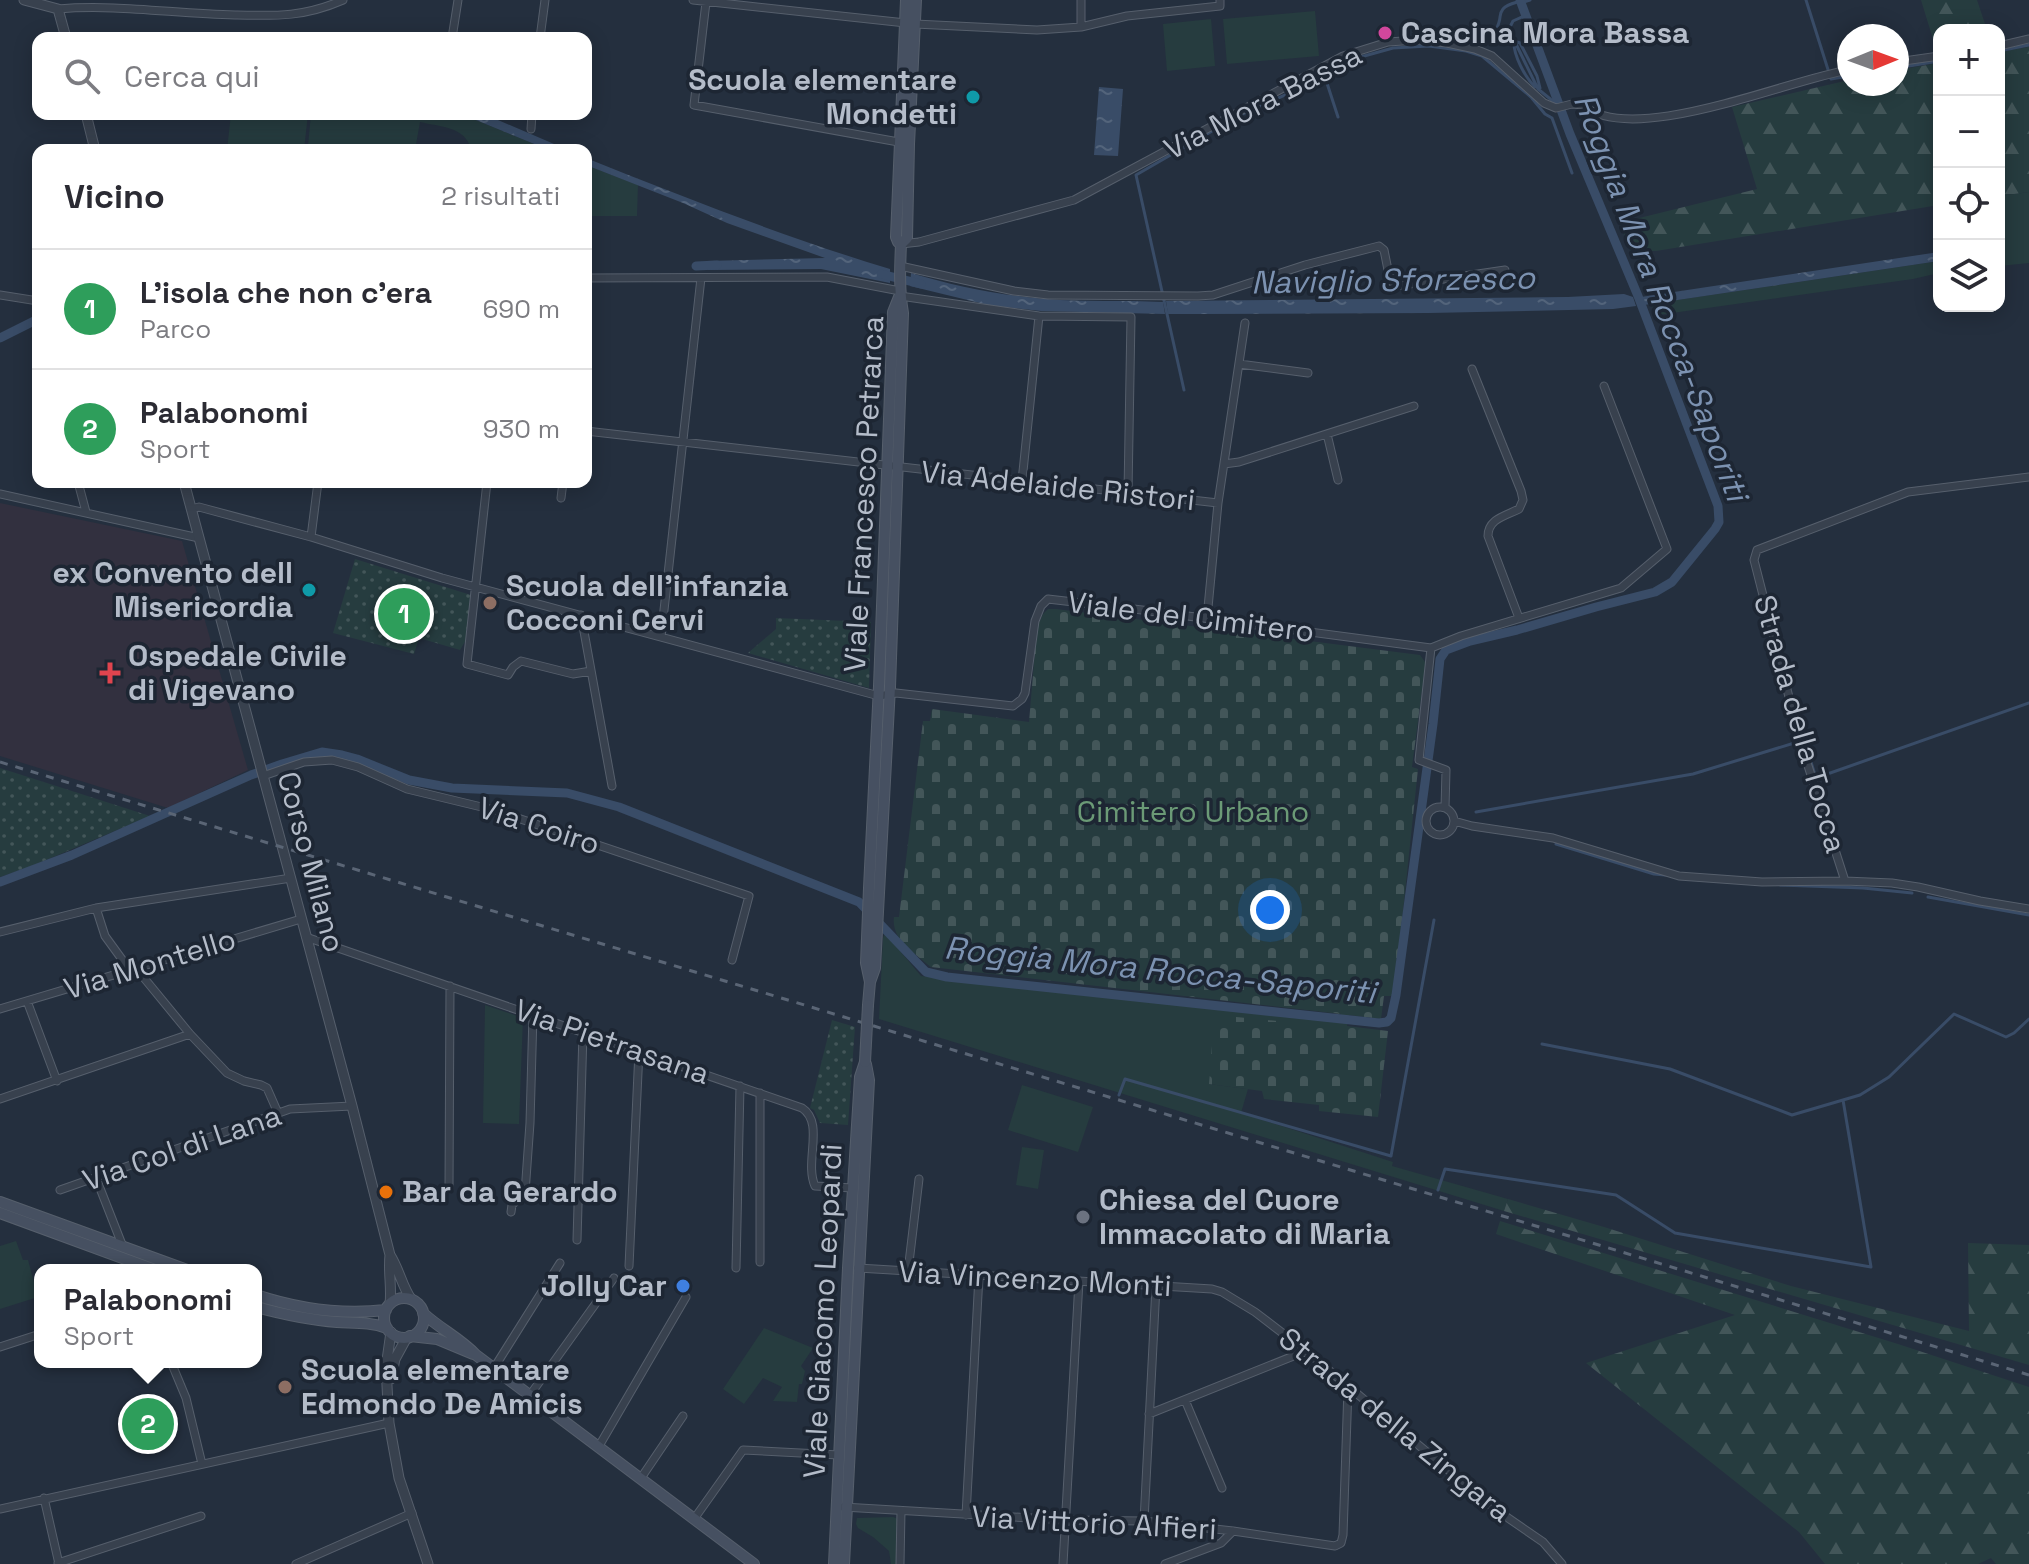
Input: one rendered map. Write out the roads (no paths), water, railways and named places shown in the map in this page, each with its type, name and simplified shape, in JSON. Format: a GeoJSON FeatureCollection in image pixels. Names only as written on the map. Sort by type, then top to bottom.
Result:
{"type":"FeatureCollection","features":[{"type":"Feature","properties":{"kind":"main road","name":"Viale Francesco Petrarca"},"geometry":{"type":"LineString","coordinates":[[884,695],[893,467],[893,312],[900,290],[901,244],[907,238],[904,143],[909,24],[906,0]]}},
{"type":"Feature","properties":{"kind":"main road","name":"Viale Francesco Petrarca"},"geometry":{"type":"LineString","coordinates":[[909,24],[916,0]]}},
{"type":"Feature","properties":{"kind":"main road","name":"Viale Giacomo Leopardi"},"geometry":{"type":"LineString","coordinates":[[834,1564],[842,1507],[860,1077],[865,1062],[870,982],[875,968],[869,899],[884,695]]}},
{"type":"Feature","properties":{"kind":"main road","name":"Viale Giacomo Leopardi"},"geometry":{"type":"LineString","coordinates":[[872,929],[878,908],[884,695]]}},
{"type":"Feature","properties":{"kind":"main road","name":"Viale Giacomo Leopardi"},"geometry":{"type":"LineString","coordinates":[[844,1564],[839,1455],[869,1080],[865,1062]]}},
{"type":"Feature","properties":{"kind":"main road"},"geometry":{"type":"LineString","coordinates":[[0,1202],[128,1257]]}},
{"type":"Feature","properties":{"kind":"main road"},"geometry":{"type":"LineString","coordinates":[[0,1213],[128,1257],[160,1264]]}},
{"type":"Feature","properties":{"kind":"main road"},"geometry":{"type":"LineString","coordinates":[[262,1297],[318,1310],[352,1312],[388,1307],[400,1299],[411,1299],[432,1321],[464,1342],[476,1355],[754,1564]]}},
{"type":"Feature","properties":{"kind":"main road"},"geometry":{"type":"LineString","coordinates":[[388,1307],[385,1319],[389,1330]]}},
{"type":"Feature","properties":{"kind":"main road"},"geometry":{"type":"LineString","coordinates":[[262,1309],[317,1320],[363,1322],[398,1336],[437,1339],[476,1355]]}},
{"type":"Feature","properties":{"kind":"main road"},"geometry":{"type":"LineString","coordinates":[[409,1337],[422,1327],[423,1313]]}},
{"type":"Feature","properties":{"kind":"street"},"geometry":{"type":"LineString","coordinates":[[24,0],[58,9],[87,3],[210,15],[279,16],[318,10],[343,0]]}},
{"type":"Feature","properties":{"kind":"street"},"geometry":{"type":"LineString","coordinates":[[453,32],[458,0]]}},
{"type":"Feature","properties":{"kind":"street"},"geometry":{"type":"LineString","coordinates":[[541,32],[545,0]]}},
{"type":"Feature","properties":{"kind":"street"},"geometry":{"type":"LineString","coordinates":[[693,0],[909,24],[1037,30],[1081,27],[1127,16],[1220,3]]}},
{"type":"Feature","properties":{"kind":"street"},"geometry":{"type":"LineString","coordinates":[[1081,0],[1081,27]]}},
{"type":"Feature","properties":{"kind":"street"},"geometry":{"type":"LineString","coordinates":[[706,2],[694,105],[904,143]]}},
{"type":"Feature","properties":{"kind":"street"},"geometry":{"type":"LineString","coordinates":[[58,9],[64,32]]}},
{"type":"Feature","properties":{"kind":"street"},"geometry":{"type":"LineString","coordinates":[[2005,45],[2029,39]]}},
{"type":"Feature","properties":{"kind":"street","name":"Via Mora Bassa"},"geometry":{"type":"LineString","coordinates":[[901,244],[919,242],[1074,200],[1343,56],[1388,42],[1418,40],[1475,49],[1492,56],[1544,103],[1556,108],[1583,105],[1611,118],[1648,119],[1750,97],[1837,73]]}},
{"type":"Feature","properties":{"kind":"street"},"geometry":{"type":"LineString","coordinates":[[1909,60],[1933,57]]}},
{"type":"Feature","properties":{"kind":"street"},"geometry":{"type":"LineString","coordinates":[[88,120],[94,144]]}},
{"type":"Feature","properties":{"kind":"street"},"geometry":{"type":"LineString","coordinates":[[531,129],[532,120]]}},
{"type":"Feature","properties":{"kind":"street"},"geometry":{"type":"LineString","coordinates":[[900,269],[1048,295],[1213,295],[1305,265],[1379,246],[1384,250],[1390,280],[1396,286],[1505,270]]}},
{"type":"Feature","properties":{"kind":"street"},"geometry":{"type":"LineString","coordinates":[[592,278],[827,277],[1039,316],[1131,317],[1128,492]]}},
{"type":"Feature","properties":{"kind":"street"},"geometry":{"type":"LineString","coordinates":[[661,637],[701,278]]}},
{"type":"Feature","properties":{"kind":"street"},"geometry":{"type":"LineString","coordinates":[[0,295],[32,300]]}},
{"type":"Feature","properties":{"kind":"street"},"geometry":{"type":"LineString","coordinates":[[1022,481],[1039,316]]}},
{"type":"Feature","properties":{"kind":"street"},"geometry":{"type":"LineString","coordinates":[[1207,618],[1218,503],[1245,323]]}},
{"type":"Feature","properties":{"kind":"street"},"geometry":{"type":"LineString","coordinates":[[1239,364],[1308,373]]}},
{"type":"Feature","properties":{"kind":"street"},"geometry":{"type":"LineString","coordinates":[[1472,369],[1523,500],[1519,509],[1494,521],[1488,529],[1519,618]]}},
{"type":"Feature","properties":{"kind":"street"},"geometry":{"type":"LineString","coordinates":[[1445,808],[1446,770],[1419,760],[1431,648],[1461,636],[1621,588],[1667,549],[1604,386]]}},
{"type":"Feature","properties":{"kind":"street"},"geometry":{"type":"LineString","coordinates":[[1224,464],[1239,462],[1414,406]]}},
{"type":"Feature","properties":{"kind":"street","name":"Via Adelaide Ristori"},"geometry":{"type":"LineString","coordinates":[[592,432],[1218,503]]}},
{"type":"Feature","properties":{"kind":"street"},"geometry":{"type":"LineString","coordinates":[[1327,434],[1338,480]]}},
{"type":"Feature","properties":{"kind":"street","name":"Strada della Tocca"},"geometry":{"type":"LineString","coordinates":[[1454,821],[1553,838],[1679,876],[1762,882],[1845,881],[1800,741],[1754,560],[1757,550],[1908,492],[2029,477]]}},
{"type":"Feature","properties":{"kind":"street"},"geometry":{"type":"LineString","coordinates":[[80,488],[86,512]]}},
{"type":"Feature","properties":{"kind":"street","name":"Corso Milano"},"geometry":{"type":"LineString","coordinates":[[186,488],[390,1255],[411,1299]]}},
{"type":"Feature","properties":{"kind":"street"},"geometry":{"type":"LineString","coordinates":[[311,537],[317,488]]}},
{"type":"Feature","properties":{"kind":"street"},"geometry":{"type":"LineString","coordinates":[[486,488],[467,664],[508,675],[521,661],[573,674],[591,671]]}},
{"type":"Feature","properties":{"kind":"street"},"geometry":{"type":"LineString","coordinates":[[561,498],[562,488]]}},
{"type":"Feature","properties":{"kind":"street"},"geometry":{"type":"LineString","coordinates":[[0,494],[199,538]]}},
{"type":"Feature","properties":{"kind":"street"},"geometry":{"type":"LineString","coordinates":[[191,509],[199,507],[311,537],[442,578],[884,695]]}},
{"type":"Feature","properties":{"kind":"street","name":"Viale del Cimitero"},"geometry":{"type":"LineString","coordinates":[[884,695],[927,695],[1013,706],[1025,693],[1035,621],[1041,606],[1048,599],[1431,648]]}},
{"type":"Feature","properties":{"kind":"street"},"geometry":{"type":"LineString","coordinates":[[581,615],[612,786]]}},
{"type":"Feature","properties":{"kind":"street","name":"Via Coiro"},"geometry":{"type":"LineString","coordinates":[[263,775],[304,762],[332,760],[358,767],[407,789],[494,810],[749,896],[732,960]]}},
{"type":"Feature","properties":{"kind":"street"},"geometry":{"type":"LineString","coordinates":[[1435,808],[1445,808],[1454,821],[1451,830],[1443,835],[1433,833],[1426,820],[1435,808]]}},
{"type":"Feature","properties":{"kind":"street"},"geometry":{"type":"LineString","coordinates":[[0,932],[96,908],[291,878]]}},
{"type":"Feature","properties":{"kind":"street"},"geometry":{"type":"LineString","coordinates":[[1845,881],[1892,883],[2029,909]]}},
{"type":"Feature","properties":{"kind":"street"},"geometry":{"type":"LineString","coordinates":[[96,908],[105,936],[190,1034],[227,1073],[267,1088],[278,1113]]}},
{"type":"Feature","properties":{"kind":"street","name":"Via Montello"},"geometry":{"type":"LineString","coordinates":[[0,1009],[301,919]]}},
{"type":"Feature","properties":{"kind":"street","name":"Via Pietrasana"},"geometry":{"type":"LineString","coordinates":[[306,937],[802,1108],[810,1113],[813,1124],[811,1175],[815,1186],[853,1188]]}},
{"type":"Feature","properties":{"kind":"street"},"geometry":{"type":"LineString","coordinates":[[449,1189],[450,986]]}},
{"type":"Feature","properties":{"kind":"street"},"geometry":{"type":"LineString","coordinates":[[27,1001],[57,1081]]}},
{"type":"Feature","properties":{"kind":"street"},"geometry":{"type":"LineString","coordinates":[[511,1212],[512,1205],[525,1193],[533,1014]]}},
{"type":"Feature","properties":{"kind":"street"},"geometry":{"type":"LineString","coordinates":[[577,1240],[583,1032]]}},
{"type":"Feature","properties":{"kind":"street"},"geometry":{"type":"LineString","coordinates":[[0,1099],[190,1034]]}},
{"type":"Feature","properties":{"kind":"street"},"geometry":{"type":"LineString","coordinates":[[629,1266],[639,1051]]}},
{"type":"Feature","properties":{"kind":"street"},"geometry":{"type":"LineString","coordinates":[[736,1268],[740,1086]]}},
{"type":"Feature","properties":{"kind":"street"},"geometry":{"type":"LineString","coordinates":[[760,1093],[760,1262]]}},
{"type":"Feature","properties":{"kind":"street","name":"Via Col di Lana"},"geometry":{"type":"LineString","coordinates":[[60,1190],[290,1109],[352,1106]]}},
{"type":"Feature","properties":{"kind":"street"},"geometry":{"type":"LineString","coordinates":[[96,1178],[128,1257]]}},
{"type":"Feature","properties":{"kind":"street"},"geometry":{"type":"LineString","coordinates":[[908,1271],[919,1179]]}},
{"type":"Feature","properties":{"kind":"street","name":"Corso Milano"},"geometry":{"type":"LineString","coordinates":[[388,1307],[392,1288],[390,1255]]}},
{"type":"Feature","properties":{"kind":"street"},"geometry":{"type":"LineString","coordinates":[[494,1368],[560,1263]]}},
{"type":"Feature","properties":{"kind":"street","name":"Via Vincenzo Monti"},"geometry":{"type":"LineString","coordinates":[[853,1268],[1222,1292]]}},
{"type":"Feature","properties":{"kind":"street"},"geometry":{"type":"LineString","coordinates":[[966,1515],[979,1276]]}},
{"type":"Feature","properties":{"kind":"street"},"geometry":{"type":"LineString","coordinates":[[530,1395],[614,1278]]}},
{"type":"Feature","properties":{"kind":"street"},"geometry":{"type":"LineString","coordinates":[[1063,1564],[1079,1281]]}},
{"type":"Feature","properties":{"kind":"street"},"geometry":{"type":"LineString","coordinates":[[1144,1521],[1156,1286]]}},
{"type":"Feature","properties":{"kind":"street","name":"Strada della Zingara"},"geometry":{"type":"LineString","coordinates":[[1222,1292],[1255,1312],[1306,1351],[1495,1509],[1543,1542],[1562,1564]]}},
{"type":"Feature","properties":{"kind":"street"},"geometry":{"type":"LineString","coordinates":[[599,1446],[686,1297]]}},
{"type":"Feature","properties":{"kind":"street"},"geometry":{"type":"LineString","coordinates":[[389,1330],[386,1367],[389,1423],[399,1478],[428,1564]]}},
{"type":"Feature","properties":{"kind":"street"},"geometry":{"type":"LineString","coordinates":[[0,1347],[34,1336]]}},
{"type":"Feature","properties":{"kind":"street"},"geometry":{"type":"LineString","coordinates":[[388,1390],[395,1359],[409,1337]]}},
{"type":"Feature","properties":{"kind":"street"},"geometry":{"type":"LineString","coordinates":[[1149,1414],[1306,1351]]}},
{"type":"Feature","properties":{"kind":"street"},"geometry":{"type":"LineString","coordinates":[[174,1368],[186,1398],[202,1464]]}},
{"type":"Feature","properties":{"kind":"street","name":"Via Vittorio Alfieri"},"geometry":{"type":"LineString","coordinates":[[842,1507],[1065,1520],[1144,1521],[1335,1546],[1341,1543],[1343,1535],[1348,1388]]}},
{"type":"Feature","properties":{"kind":"street"},"geometry":{"type":"LineString","coordinates":[[1185,1400],[1222,1488]]}},
{"type":"Feature","properties":{"kind":"street"},"geometry":{"type":"LineString","coordinates":[[641,1478],[683,1416]]}},
{"type":"Feature","properties":{"kind":"street"},"geometry":{"type":"LineString","coordinates":[[0,1509],[389,1423]]}},
{"type":"Feature","properties":{"kind":"street"},"geometry":{"type":"LineString","coordinates":[[694,1519],[743,1450],[839,1455]]}},
{"type":"Feature","properties":{"kind":"street"},"geometry":{"type":"LineString","coordinates":[[44,1498],[58,1564],[201,1516]]}},
{"type":"Feature","properties":{"kind":"street"},"geometry":{"type":"LineString","coordinates":[[900,1564],[901,1511]]}},
{"type":"Feature","properties":{"kind":"street"},"geometry":{"type":"LineString","coordinates":[[296,1564],[412,1513]]}},
{"type":"Feature","properties":{"kind":"street"},"geometry":{"type":"LineString","coordinates":[[1165,1564],[1221,1543],[1233,1531]]}},
{"type":"Feature","properties":{"kind":"water"},"geometry":{"type":"Polygon","coordinates":[[[1099,87],[1123,89],[1118,156],[1094,155],[1099,87]]]}},
{"type":"Feature","properties":{"kind":"water"},"geometry":{"type":"Polygon","coordinates":[[[476,120],[498,120],[554,144],[534,144],[476,120]]]}},
{"type":"Feature","properties":{"kind":"water"},"geometry":{"type":"Polygon","coordinates":[[[592,160],[775,231],[890,269],[890,283],[821,269],[708,270],[707,261],[825,258],[727,223],[592,167],[592,160]]]}},
{"type":"Feature","properties":{"kind":"water"},"geometry":{"type":"Polygon","coordinates":[[[1933,253],[1933,262],[1644,305],[1641,297],[1933,253]]]}},
{"type":"Feature","properties":{"kind":"water"},"geometry":{"type":"Polygon","coordinates":[[[911,273],[977,289],[1028,297],[1163,302],[1165,314],[1041,311],[988,305],[910,286],[911,273]]]}},
{"type":"Feature","properties":{"kind":"water"},"geometry":{"type":"Polygon","coordinates":[[[1624,294],[1633,297],[1636,306],[1428,313],[1168,314],[1166,301],[1568,297],[1624,294]]]}},
{"type":"Feature","properties":{"kind":"waterway","name":"Roggia Mora Rocca-Saporiti"},"geometry":{"type":"LineString","coordinates":[[0,882],[72,855],[251,775],[322,752],[357,759],[409,780],[452,788],[567,793],[619,807],[859,902],[926,972],[947,977],[1387,1022],[1391,1018],[1396,995],[1440,659],[1446,650],[1470,641],[1655,592],[1672,582],[1719,522],[1718,506],[1638,296],[1570,134],[1520,0]]}},
{"type":"Feature","properties":{"kind":"waterway"},"geometry":{"type":"LineString","coordinates":[[1521,3],[1530,0]]}},
{"type":"Feature","properties":{"kind":"waterway"},"geometry":{"type":"LineString","coordinates":[[1806,0],[1831,79],[1837,78]]}},
{"type":"Feature","properties":{"kind":"waterway"},"geometry":{"type":"LineString","coordinates":[[1453,45],[1457,39],[1489,38],[1497,29],[1503,9],[1521,1]]}},
{"type":"Feature","properties":{"kind":"waterway"},"geometry":{"type":"LineString","coordinates":[[1526,15],[1513,21],[1509,29],[1538,89],[1554,102],[1560,102]]}},
{"type":"Feature","properties":{"kind":"waterway"},"geometry":{"type":"LineString","coordinates":[[1514,41],[1520,43],[1540,88]]}},
{"type":"Feature","properties":{"kind":"waterway"},"geometry":{"type":"LineString","coordinates":[[1514,41],[1520,66],[1535,87]]}},
{"type":"Feature","properties":{"kind":"waterway"},"geometry":{"type":"LineString","coordinates":[[2005,50],[2029,45]]}},
{"type":"Feature","properties":{"kind":"waterway"},"geometry":{"type":"LineString","coordinates":[[1236,117],[1357,58],[1393,48],[1429,46],[1466,51],[1482,56],[1552,118],[1572,173]]}},
{"type":"Feature","properties":{"kind":"waterway"},"geometry":{"type":"LineString","coordinates":[[1909,66],[1933,62]]}},
{"type":"Feature","properties":{"kind":"waterway"},"geometry":{"type":"LineString","coordinates":[[1324,74],[1338,117]]}},
{"type":"Feature","properties":{"kind":"waterway"},"geometry":{"type":"LineString","coordinates":[[1184,390],[1136,175],[1226,123]]}},
{"type":"Feature","properties":{"kind":"waterway"},"geometry":{"type":"LineString","coordinates":[[696,266],[717,265]]}},
{"type":"Feature","properties":{"kind":"waterway","name":"Naviglio Sforzesco"},"geometry":{"type":"LineString","coordinates":[[881,274],[921,284]]}},
{"type":"Feature","properties":{"kind":"waterway"},"geometry":{"type":"LineString","coordinates":[[0,338],[32,322]]}},
{"type":"Feature","properties":{"kind":"waterway"},"geometry":{"type":"LineString","coordinates":[[1476,812],[1693,774],[1804,740],[1816,778],[2029,703]]}},
{"type":"Feature","properties":{"kind":"waterway"},"geometry":{"type":"LineString","coordinates":[[1556,844],[1665,875]]}},
{"type":"Feature","properties":{"kind":"waterway"},"geometry":{"type":"LineString","coordinates":[[1780,885],[1912,893]]}},
{"type":"Feature","properties":{"kind":"waterway"},"geometry":{"type":"LineString","coordinates":[[1928,897],[2029,915]]}},
{"type":"Feature","properties":{"kind":"waterway"},"geometry":{"type":"LineString","coordinates":[[1119,1095],[1125,1079],[1391,1156],[1434,920]]}},
{"type":"Feature","properties":{"kind":"waterway"},"geometry":{"type":"LineString","coordinates":[[1542,1044],[1670,1069],[1792,1115],[1860,1095],[1889,1077],[1954,1014],[2006,1037],[2029,1019]]}},
{"type":"Feature","properties":{"kind":"waterway"},"geometry":{"type":"LineString","coordinates":[[1438,1190],[1445,1169],[1616,1195],[1675,1233],[1871,1267],[1843,1100]]}},
{"type":"Feature","properties":{"kind":"railway"},"geometry":{"type":"LineString","coordinates":[[0,762],[2029,1375]]}},
{"type":"Feature","properties":{"kind":"place","name":"Cascina Mora Bassa"},"geometry":{"type":"Point","coordinates":[1385,33]}},
{"type":"Feature","properties":{"kind":"place","name":"Scuola elementare Mondetti"},"geometry":{"type":"Point","coordinates":[973,97]}},
{"type":"Feature","properties":{"kind":"place","name":"ex Convento dell Misericordia"},"geometry":{"type":"Point","coordinates":[309,590]}},
{"type":"Feature","properties":{"kind":"place","name":"Scuola dell'infanzia Cocconi Cervi"},"geometry":{"type":"Point","coordinates":[490,603]}},
{"type":"Feature","properties":{"kind":"place","name":"L'isola che non c’era"},"geometry":{"type":"Point","coordinates":[404,614]}},
{"type":"Feature","properties":{"kind":"place","name":"Ospedale Civile di Vigevano"},"geometry":{"type":"Point","coordinates":[110,673]}},
{"type":"Feature","properties":{"kind":"place","name":"Bar da Gerardo"},"geometry":{"type":"Point","coordinates":[386,1192]}},
{"type":"Feature","properties":{"kind":"place","name":"Chiesa del Cuore Immacolato di Maria"},"geometry":{"type":"Point","coordinates":[1083,1217]}},
{"type":"Feature","properties":{"kind":"place","name":"Jolly Car"},"geometry":{"type":"Point","coordinates":[683,1286]}},
{"type":"Feature","properties":{"kind":"place","name":"Scuola elementare Edmondo De Amicis"},"geometry":{"type":"Point","coordinates":[285,1387]}},
{"type":"Feature","properties":{"kind":"place","name":"Palabonomi"},"geometry":{"type":"Point","coordinates":[148,1424]}},
{"type":"Feature","properties":{"kind":"park label","name":"Cimitero Urbano"},"geometry":{"type":"Point","coordinates":[1193,812]}}]}
